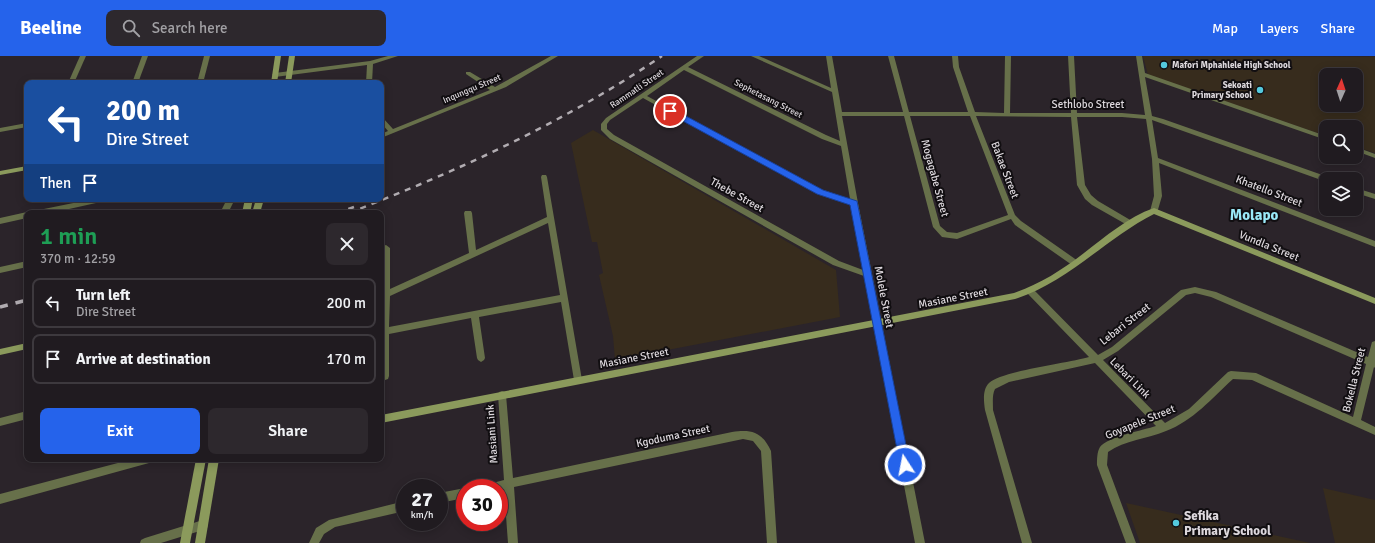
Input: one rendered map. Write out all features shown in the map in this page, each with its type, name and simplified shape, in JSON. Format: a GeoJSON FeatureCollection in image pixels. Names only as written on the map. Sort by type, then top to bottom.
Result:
{"type":"FeatureCollection","features":[{"type":"Feature","properties":{"kind":"street"},"geometry":{"type":"LineString","coordinates":[[72,80],[83,56]]}},
{"type":"Feature","properties":{"kind":"street"},"geometry":{"type":"LineString","coordinates":[[136,80],[145,56]]}},
{"type":"Feature","properties":{"kind":"street"},"geometry":{"type":"LineString","coordinates":[[201,80],[207,56]]}},
{"type":"Feature","properties":{"kind":"street"},"geometry":{"type":"LineString","coordinates":[[274,80],[278,56]]}},
{"type":"Feature","properties":{"kind":"street"},"geometry":{"type":"LineString","coordinates":[[288,80],[292,56]]}},
{"type":"Feature","properties":{"kind":"street"},"geometry":{"type":"LineString","coordinates":[[275,75],[370,63],[395,56]]}},
{"type":"Feature","properties":{"kind":"street","name":"Inqungqu Street"},"geometry":{"type":"LineString","coordinates":[[384,135],[495,90],[554,56]]}},
{"type":"Feature","properties":{"kind":"street","name":"Rammatli Street"},"geometry":{"type":"LineString","coordinates":[[604,124],[612,116],[701,56]]}},
{"type":"Feature","properties":{"kind":"street"},"geometry":{"type":"LineString","coordinates":[[754,56],[834,92]]}},
{"type":"Feature","properties":{"kind":"street","name":"Molele Street"},"geometry":{"type":"LineString","coordinates":[[829,56],[843,144],[867,274],[920,543]]}},
{"type":"Feature","properties":{"kind":"street","name":"Mogagabe Street"},"geometry":{"type":"LineString","coordinates":[[891,56],[935,222],[941,232],[951,236],[957,236],[1012,216]]}},
{"type":"Feature","properties":{"kind":"street","name":"Bakae Street"},"geometry":{"type":"LineString","coordinates":[[955,56],[956,68],[972,114],[1012,216],[1018,223],[1075,263]]}},
{"type":"Feature","properties":{"kind":"street"},"geometry":{"type":"LineString","coordinates":[[1007,114],[1008,56]]}},
{"type":"Feature","properties":{"kind":"street"},"geometry":{"type":"LineString","coordinates":[[1071,56],[1074,115],[1080,177],[1084,192],[1095,203],[1129,223]]}},
{"type":"Feature","properties":{"kind":"street"},"geometry":{"type":"LineString","coordinates":[[1138,56],[1155,159],[1158,196],[1154,211]]}},
{"type":"Feature","properties":{"kind":"street"},"geometry":{"type":"LineString","coordinates":[[369,80],[370,63]]}},
{"type":"Feature","properties":{"kind":"street","name":"Sephetasang Street"},"geometry":{"type":"LineString","coordinates":[[685,68],[824,137],[843,144]]}},
{"type":"Feature","properties":{"kind":"street"},"geometry":{"type":"LineString","coordinates":[[468,72],[495,90]]}},
{"type":"Feature","properties":{"kind":"street"},"geometry":{"type":"LineString","coordinates":[[1142,74],[1319,136]]}},
{"type":"Feature","properties":{"kind":"street"},"geometry":{"type":"LineString","coordinates":[[643,96],[820,192],[854,203]]}},
{"type":"Feature","properties":{"kind":"street","name":"Sethlobo Street"},"geometry":{"type":"LineString","coordinates":[[838,114],[1148,116],[1319,177]]}},
{"type":"Feature","properties":{"kind":"street"},"geometry":{"type":"LineString","coordinates":[[384,123],[392,132]]}},
{"type":"Feature","properties":{"kind":"street","name":"Thebe Street"},"geometry":{"type":"LineString","coordinates":[[604,124],[604,130],[612,137],[836,263],[867,274]]}},
{"type":"Feature","properties":{"kind":"street"},"geometry":{"type":"LineString","coordinates":[[0,130],[24,126]]}},
{"type":"Feature","properties":{"kind":"street"},"geometry":{"type":"LineString","coordinates":[[1363,152],[1375,156]]}},
{"type":"Feature","properties":{"kind":"street","name":"Khatello Street"},"geometry":{"type":"LineString","coordinates":[[1155,159],[1375,244]]}},
{"type":"Feature","properties":{"kind":"street"},"geometry":{"type":"LineString","coordinates":[[0,173],[24,169]]}},
{"type":"Feature","properties":{"kind":"street"},"geometry":{"type":"LineString","coordinates":[[544,177],[563,298],[578,380]]}},
{"type":"Feature","properties":{"kind":"street"},"geometry":{"type":"LineString","coordinates":[[1363,193],[1375,197]]}},
{"type":"Feature","properties":{"kind":"street"},"geometry":{"type":"LineString","coordinates":[[53,210],[91,202]]}},
{"type":"Feature","properties":{"kind":"street","name":"Masiane Street"},"geometry":{"type":"LineString","coordinates":[[384,418],[827,332],[878,324],[995,301],[1031,292],[1044,286],[1129,223],[1154,211]]}},
{"type":"Feature","properties":{"kind":"street","name":"Vundla Street"},"geometry":{"type":"LineString","coordinates":[[1154,211],[1375,301]]}},
{"type":"Feature","properties":{"kind":"street"},"geometry":{"type":"LineString","coordinates":[[468,213],[473,254]]}},
{"type":"Feature","properties":{"kind":"street"},"geometry":{"type":"LineString","coordinates":[[0,221],[24,216]]}},
{"type":"Feature","properties":{"kind":"street"},"geometry":{"type":"LineString","coordinates":[[385,296],[550,219]]}},
{"type":"Feature","properties":{"kind":"street"},"geometry":{"type":"LineString","coordinates":[[384,314],[386,248]]}},
{"type":"Feature","properties":{"kind":"street"},"geometry":{"type":"LineString","coordinates":[[0,270],[24,265]]}},
{"type":"Feature","properties":{"kind":"street","name":"Lebari Street"},"geometry":{"type":"LineString","coordinates":[[1027,543],[989,410],[989,394],[992,387],[1000,381],[1096,360],[1115,349],[1180,295],[1195,290],[1213,294],[1373,363]]}},
{"type":"Feature","properties":{"kind":"street","name":"Lebari Link"},"geometry":{"type":"LineString","coordinates":[[1031,292],[1164,428]]}},
{"type":"Feature","properties":{"kind":"street"},"geometry":{"type":"LineString","coordinates":[[384,332],[563,298]]}},
{"type":"Feature","properties":{"kind":"street"},"geometry":{"type":"LineString","coordinates":[[475,315],[481,358]]}},
{"type":"Feature","properties":{"kind":"street","name":"Bokella Street"},"geometry":{"type":"LineString","coordinates":[[1356,422],[1373,363],[1375,344]]}},
{"type":"Feature","properties":{"kind":"street"},"geometry":{"type":"LineString","coordinates":[[0,352],[24,347]]}},
{"type":"Feature","properties":{"kind":"street"},"geometry":{"type":"LineString","coordinates":[[384,354],[385,376]]}},
{"type":"Feature","properties":{"kind":"street","name":"Goyapele Street"},"geometry":{"type":"LineString","coordinates":[[1130,543],[1105,476],[1102,455],[1104,449],[1113,443],[1164,428],[1192,412],[1228,377],[1237,374],[1253,376],[1375,431]]}},
{"type":"Feature","properties":{"kind":"street","name":"Masiani Link"},"geometry":{"type":"LineString","coordinates":[[502,395],[507,479]]}},
{"type":"Feature","properties":{"kind":"street"},"geometry":{"type":"LineString","coordinates":[[0,422],[24,416]]}},
{"type":"Feature","properties":{"kind":"street","name":"Kgoduma Street"},"geometry":{"type":"LineString","coordinates":[[508,484],[732,436],[748,434],[760,440],[766,451],[772,543]]}},
{"type":"Feature","properties":{"kind":"street"},"geometry":{"type":"LineString","coordinates":[[0,499],[138,462]]}},
{"type":"Feature","properties":{"kind":"street"},"geometry":{"type":"LineString","coordinates":[[185,543],[200,462]]}},
{"type":"Feature","properties":{"kind":"street"},"geometry":{"type":"LineString","coordinates":[[200,543],[214,462]]}},
{"type":"Feature","properties":{"kind":"street","name":"Masiani Link"},"geometry":{"type":"LineString","coordinates":[[508,494],[513,543]]}},
{"type":"Feature","properties":{"kind":"street"},"geometry":{"type":"LineString","coordinates":[[314,543],[320,531],[333,523],[396,508]]}},
{"type":"Feature","properties":{"kind":"street"},"geometry":{"type":"LineString","coordinates":[[145,543],[203,525]]}},
{"type":"Feature","properties":{"kind":"shaded area","name":"Sekoati Primary School"},"geometry":{"type":"Polygon","coordinates":[[[1143,56],[1375,57],[1375,153],[1363,149],[1363,120],[1319,120],[1319,134],[1148,75],[1143,56]]]}},
{"type":"Feature","properties":{"kind":"shaded area"},"geometry":{"type":"Polygon","coordinates":[[[593,130],[836,270],[840,317],[615,360],[613,336],[599,275],[603,273],[597,242],[592,242],[571,143],[593,130]]]}},
{"type":"Feature","properties":{"kind":"shaded area"},"geometry":{"type":"Polygon","coordinates":[[[1323,488],[1375,500],[1375,543],[1335,543],[1323,488]]]}},
{"type":"Feature","properties":{"kind":"shaded area","name":"Sefika Primary School"},"geometry":{"type":"Polygon","coordinates":[[[1126,503],[1310,543],[1140,543],[1126,503]]]}},
{"type":"Feature","properties":{"kind":"railway"},"geometry":{"type":"LineString","coordinates":[[384,199],[471,162],[549,124],[587,103],[662,56]]}},
{"type":"Feature","properties":{"kind":"railway"},"geometry":{"type":"LineString","coordinates":[[357,210],[377,202]]}},
{"type":"Feature","properties":{"kind":"railway"},"geometry":{"type":"LineString","coordinates":[[346,210],[354,207]]}},
{"type":"Feature","properties":{"kind":"railway"},"geometry":{"type":"LineString","coordinates":[[0,307],[24,301]]}},
{"type":"Feature","properties":{"kind":"place","name":"Mafori Mphahlele High School"},"geometry":{"type":"Point","coordinates":[1164,65]}},
{"type":"Feature","properties":{"kind":"place","name":"Sekoati Primary School"},"geometry":{"type":"Point","coordinates":[1260,90]}},
{"type":"Feature","properties":{"kind":"place","name":"Sefika Primary School"},"geometry":{"type":"Point","coordinates":[1176,523]}},
{"type":"Feature","properties":{"kind":"district","name":"Molapo"},"geometry":{"type":"Point","coordinates":[1254,215]}},
{"type":"Feature","properties":{"kind":"route"},"geometry":{"type":"LineString","coordinates":[[670,111],[820,192],[854,203],[905,465]]}}]}
